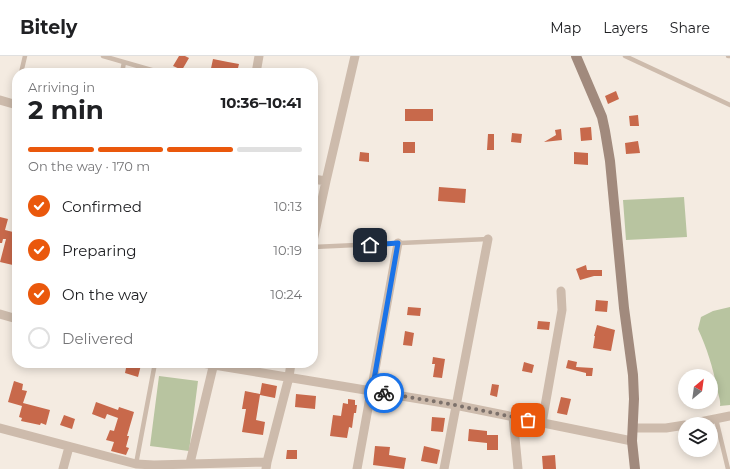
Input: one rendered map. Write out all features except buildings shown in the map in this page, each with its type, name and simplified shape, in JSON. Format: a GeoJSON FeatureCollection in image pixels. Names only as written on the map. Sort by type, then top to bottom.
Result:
{"type":"FeatureCollection","features":[{"type":"Feature","properties":{"kind":"street"},"geometry":{"type":"LineString","coordinates":[[257,68],[259,56]]}},
{"type":"Feature","properties":{"kind":"street"},"geometry":{"type":"LineString","coordinates":[[318,218],[355,56]]}},
{"type":"Feature","properties":{"kind":"street"},"geometry":{"type":"LineString","coordinates":[[576,56],[599,110],[608,145],[634,399],[632,440],[634,469]]}},
{"type":"Feature","properties":{"kind":"street"},"geometry":{"type":"LineString","coordinates":[[0,100],[12,104]]}},
{"type":"Feature","properties":{"kind":"street"},"geometry":{"type":"LineString","coordinates":[[318,180],[326,182]]}},
{"type":"Feature","properties":{"kind":"street"},"geometry":{"type":"LineString","coordinates":[[444,469],[488,239]]}},
{"type":"Feature","properties":{"kind":"street"},"geometry":{"type":"LineString","coordinates":[[357,469],[398,243]]}},
{"type":"Feature","properties":{"kind":"street"},"geometry":{"type":"LineString","coordinates":[[542,423],[562,310],[561,291]]}},
{"type":"Feature","properties":{"kind":"street"},"geometry":{"type":"LineString","coordinates":[[0,314],[12,318]]}},
{"type":"Feature","properties":{"kind":"street"},"geometry":{"type":"LineString","coordinates":[[190,464],[213,368]]}},
{"type":"Feature","properties":{"kind":"street"},"geometry":{"type":"LineString","coordinates":[[235,368],[456,406],[632,440]]}},
{"type":"Feature","properties":{"kind":"street"},"geometry":{"type":"LineString","coordinates":[[0,428],[136,464],[177,467],[190,464],[267,465],[290,368]]}},
{"type":"Feature","properties":{"kind":"street"},"geometry":{"type":"LineString","coordinates":[[718,419],[730,416]]}},
{"type":"Feature","properties":{"kind":"street"},"geometry":{"type":"LineString","coordinates":[[513,417],[518,469]]}},
{"type":"Feature","properties":{"kind":"street"},"geometry":{"type":"LineString","coordinates":[[633,428],[666,428],[678,426]]}},
{"type":"Feature","properties":{"kind":"street"},"geometry":{"type":"LineString","coordinates":[[63,469],[69,447]]}},
{"type":"Feature","properties":{"kind":"lane"},"geometry":{"type":"LineString","coordinates":[[22,68],[24,56]]}},
{"type":"Feature","properties":{"kind":"lane"},"geometry":{"type":"LineString","coordinates":[[103,56],[145,68]]}},
{"type":"Feature","properties":{"kind":"lane"},"geometry":{"type":"LineString","coordinates":[[625,56],[730,105]]}},
{"type":"Feature","properties":{"kind":"lane"},"geometry":{"type":"LineString","coordinates":[[123,68],[124,62]]}},
{"type":"Feature","properties":{"kind":"lane"},"geometry":{"type":"LineString","coordinates":[[318,247],[488,239]]}},
{"type":"Feature","properties":{"kind":"lane"},"geometry":{"type":"LineString","coordinates":[[136,464],[154,368]]}},
{"type":"Feature","properties":{"kind":"lane"},"geometry":{"type":"LineString","coordinates":[[718,427],[728,469]]}},
{"type":"Feature","properties":{"kind":"green space"},"geometry":{"type":"Polygon","coordinates":[[[684,197],[687,237],[626,240],[623,200],[684,197]]]}},
{"type":"Feature","properties":{"kind":"green space"},"geometry":{"type":"Polygon","coordinates":[[[730,307],[730,405],[720,406],[718,392],[718,369],[713,369],[698,329],[701,317],[713,311],[730,307]]]}},
{"type":"Feature","properties":{"kind":"green space"},"geometry":{"type":"Polygon","coordinates":[[[159,376],[198,381],[189,451],[150,446],[159,376]]]}},
{"type":"Feature","properties":{"kind":"way so far"},"geometry":{"type":"LineString","coordinates":[[384,393],[450,404],[528,420]]}},
{"type":"Feature","properties":{"kind":"route"},"geometry":{"type":"LineString","coordinates":[[370,245],[398,243],[372,391],[384,393]]}}]}
